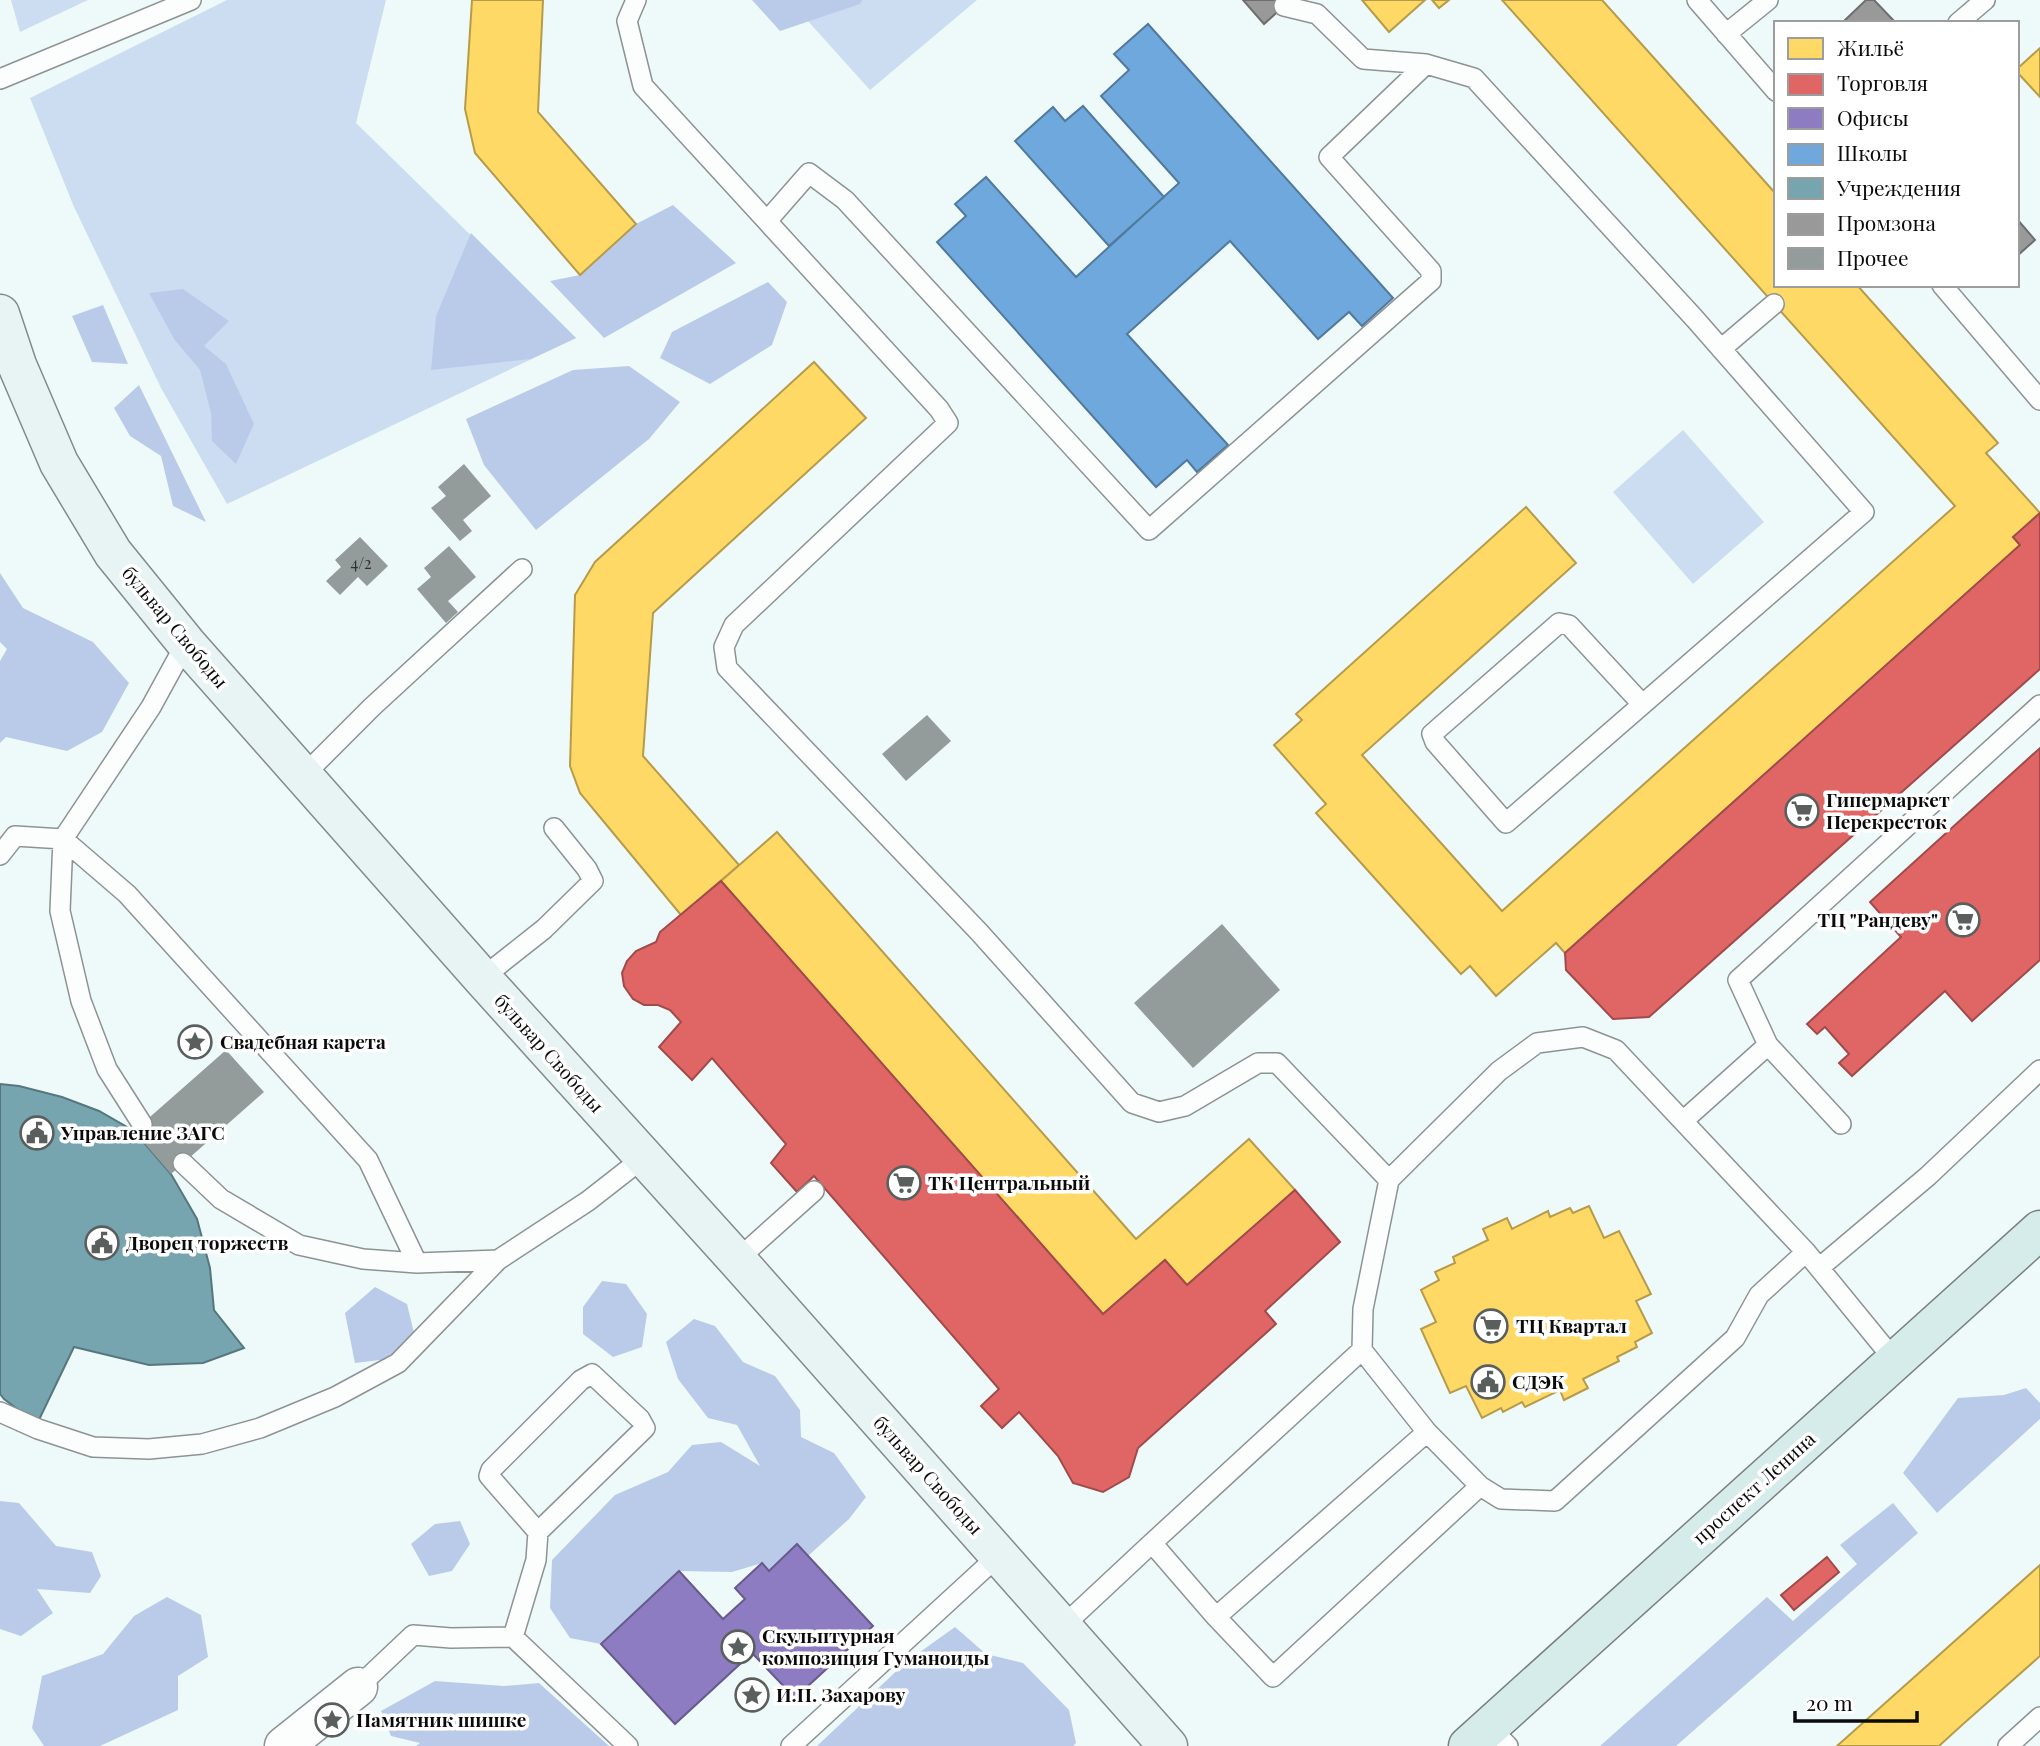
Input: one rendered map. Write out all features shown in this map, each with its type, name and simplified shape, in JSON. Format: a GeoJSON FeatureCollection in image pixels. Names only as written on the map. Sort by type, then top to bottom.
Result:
{"type":"FeatureCollection","features":[{"type":"Feature","properties":{"kind":"main road","name":"бульвар Свободы"},"geometry":{"type":"LineString","coordinates":[[0,314],[17,365],[59,463],[113,553],[186,643],[1168,1746]]}},
{"type":"Feature","properties":{"kind":"main road","name":"проспект Ленина"},"geometry":{"type":"LineString","coordinates":[[1488,1740],[2040,1230]]}},
{"type":"Feature","properties":{"kind":"street"},"geometry":{"type":"LineString","coordinates":[[284,1746],[358,1687]]}},
{"type":"Feature","properties":{"kind":"lane"},"geometry":{"type":"LineString","coordinates":[[0,79],[191,0]]}},
{"type":"Feature","properties":{"kind":"lane"},"geometry":{"type":"LineString","coordinates":[[636,0],[627,21],[643,86],[939,409],[948,423],[734,625],[724,647],[727,668],[979,932],[1132,1103],[1159,1112],[1185,1106],[1258,1063],[1277,1063],[1390,1180]]}},
{"type":"Feature","properties":{"kind":"lane"},"geometry":{"type":"LineString","coordinates":[[1697,0],[1774,89]]}},
{"type":"Feature","properties":{"kind":"lane"},"geometry":{"type":"LineString","coordinates":[[1726,34],[1768,0]]}},
{"type":"Feature","properties":{"kind":"lane"},"geometry":{"type":"LineString","coordinates":[[1960,21],[1985,0]]}},
{"type":"Feature","properties":{"kind":"lane"},"geometry":{"type":"LineString","coordinates":[[1284,6],[1317,14],[1363,58],[1426,64],[1474,78],[1721,349],[1864,512],[1506,823],[1443,752],[1432,734],[1559,623],[1569,625],[1642,704]]}},
{"type":"Feature","properties":{"kind":"lane"},"geometry":{"type":"LineString","coordinates":[[767,221],[809,173],[845,200],[1149,530],[1431,281],[1431,271],[1329,157],[1426,64]]}},
{"type":"Feature","properties":{"kind":"lane"},"geometry":{"type":"LineString","coordinates":[[1943,287],[2040,400]]}},
{"type":"Feature","properties":{"kind":"lane"},"geometry":{"type":"LineString","coordinates":[[1721,349],[1774,304]]}},
{"type":"Feature","properties":{"kind":"lane"},"geometry":{"type":"LineString","coordinates":[[303,776],[372,707],[522,569]]}},
{"type":"Feature","properties":{"kind":"lane"},"geometry":{"type":"LineString","coordinates":[[142,1124],[107,1069],[80,1002],[60,911],[63,839],[151,707],[186,643]]}},
{"type":"Feature","properties":{"kind":"lane"},"geometry":{"type":"LineString","coordinates":[[1841,1124],[1768,1045],[1738,980],[2040,705]]}},
{"type":"Feature","properties":{"kind":"lane"},"geometry":{"type":"LineString","coordinates":[[482,978],[544,929],[593,881],[587,869],[554,828]]}},
{"type":"Feature","properties":{"kind":"lane"},"geometry":{"type":"LineString","coordinates":[[0,855],[15,836],[63,839],[127,894],[368,1160],[417,1264]]}},
{"type":"Feature","properties":{"kind":"lane"},"geometry":{"type":"LineString","coordinates":[[1806,1252],[1759,1295],[1735,1338],[1555,1501],[1501,1499],[1480,1486],[1427,1432],[1362,1350],[1363,1309],[1390,1180],[1499,1071],[1537,1043],[1583,1037],[1616,1050],[1806,1252],[1896,1362]]}},
{"type":"Feature","properties":{"kind":"lane"},"geometry":{"type":"LineString","coordinates":[[1684,1121],[1768,1045]]}},
{"type":"Feature","properties":{"kind":"lane"},"geometry":{"type":"LineString","coordinates":[[1819,1268],[1928,1176],[2040,1070]]}},
{"type":"Feature","properties":{"kind":"lane"},"geometry":{"type":"LineString","coordinates":[[0,1412],[37,1429],[93,1447],[149,1448],[202,1444],[260,1427],[335,1397],[398,1363],[498,1260],[589,1201],[643,1158]]}},
{"type":"Feature","properties":{"kind":"lane"},"geometry":{"type":"LineString","coordinates":[[183,1163],[221,1199],[299,1244],[363,1259],[417,1264],[498,1260]]}},
{"type":"Feature","properties":{"kind":"lane"},"geometry":{"type":"LineString","coordinates":[[737,1260],[814,1191]]}},
{"type":"Feature","properties":{"kind":"lane"},"geometry":{"type":"LineString","coordinates":[[1062,1627],[1362,1350]]}},
{"type":"Feature","properties":{"kind":"lane"},"geometry":{"type":"LineString","coordinates":[[513,1637],[536,1560],[538,1532],[645,1428],[640,1419],[592,1374],[580,1380],[491,1470],[489,1476],[492,1481],[538,1532]]}},
{"type":"Feature","properties":{"kind":"lane"},"geometry":{"type":"LineString","coordinates":[[1216,1616],[1427,1432]]}},
{"type":"Feature","properties":{"kind":"lane"},"geometry":{"type":"LineString","coordinates":[[1152,1543],[1273,1677],[1480,1486]]}},
{"type":"Feature","properties":{"kind":"lane"},"geometry":{"type":"LineString","coordinates":[[790,1746],[999,1555]]}},
{"type":"Feature","properties":{"kind":"lane"},"geometry":{"type":"LineString","coordinates":[[358,1687],[413,1635],[451,1638],[513,1637],[628,1746]]}},
{"type":"Feature","properties":{"kind":"lane"},"geometry":{"type":"LineString","coordinates":[[2008,1746],[2040,1717]]}},
{"type":"Feature","properties":{"kind":"shaded area"},"geometry":{"type":"Polygon","coordinates":[[[11,0],[88,0],[20,32],[11,0]]]}},
{"type":"Feature","properties":{"kind":"shaded area"},"geometry":{"type":"Polygon","coordinates":[[[227,0],[386,0],[356,123],[576,338],[227,504],[161,388],[74,207],[30,98],[227,0]]]}},
{"type":"Feature","properties":{"kind":"shaded area"},"geometry":{"type":"Polygon","coordinates":[[[752,0],[862,0],[860,4],[780,31],[752,0]]]}},
{"type":"Feature","properties":{"kind":"shaded area"},"geometry":{"type":"Polygon","coordinates":[[[817,0],[977,0],[870,90],[807,20],[817,0]]]}},
{"type":"Feature","properties":{"kind":"shaded area"},"geometry":{"type":"Polygon","coordinates":[[[673,205],[736,263],[604,338],[550,281],[580,275],[636,224],[673,205]]]}},
{"type":"Feature","properties":{"kind":"shaded area"},"geometry":{"type":"Polygon","coordinates":[[[471,233],[576,338],[531,359],[431,370],[436,316],[471,233]]]}},
{"type":"Feature","properties":{"kind":"shaded area"},"geometry":{"type":"Polygon","coordinates":[[[768,282],[787,302],[772,345],[710,384],[660,358],[672,332],[768,282]]]}},
{"type":"Feature","properties":{"kind":"shaded area"},"geometry":{"type":"Polygon","coordinates":[[[183,289],[229,321],[204,346],[226,364],[254,424],[236,464],[212,441],[211,413],[200,370],[174,339],[149,293],[183,289]]]}},
{"type":"Feature","properties":{"kind":"shaded area"},"geometry":{"type":"Polygon","coordinates":[[[103,305],[128,364],[92,362],[72,316],[103,305]]]}},
{"type":"Feature","properties":{"kind":"shaded area"},"geometry":{"type":"Polygon","coordinates":[[[629,366],[680,402],[649,439],[536,530],[484,465],[466,419],[573,370],[629,366]]]}},
{"type":"Feature","properties":{"kind":"shaded area"},"geometry":{"type":"Polygon","coordinates":[[[139,385],[206,522],[173,506],[161,456],[130,436],[114,408],[139,385]]]}},
{"type":"Feature","properties":{"kind":"shaded area"},"geometry":{"type":"Polygon","coordinates":[[[1683,430],[1764,522],[1693,584],[1613,492],[1683,430]]]}},
{"type":"Feature","properties":{"kind":"shaded area"},"geometry":{"type":"Polygon","coordinates":[[[0,573],[23,608],[93,642],[129,683],[102,732],[67,751],[6,737],[0,743],[0,661],[7,649],[0,642],[0,573]]]}},
{"type":"Feature","properties":{"kind":"shaded area"},"geometry":{"type":"Polygon","coordinates":[[[602,1281],[626,1284],[647,1314],[642,1347],[613,1357],[583,1334],[583,1307],[602,1281]]]}},
{"type":"Feature","properties":{"kind":"shaded area"},"geometry":{"type":"Polygon","coordinates":[[[375,1287],[407,1304],[415,1337],[389,1359],[355,1363],[345,1313],[375,1287]]]}},
{"type":"Feature","properties":{"kind":"shaded area"},"geometry":{"type":"Polygon","coordinates":[[[694,1319],[715,1326],[743,1362],[775,1376],[800,1410],[801,1437],[834,1453],[866,1497],[849,1519],[808,1556],[797,1545],[769,1571],[762,1563],[732,1572],[679,1571],[601,1644],[570,1638],[550,1608],[552,1560],[615,1495],[668,1472],[692,1445],[721,1442],[760,1466],[737,1425],[708,1418],[678,1379],[666,1342],[694,1319]]]}},
{"type":"Feature","properties":{"kind":"shaded area"},"geometry":{"type":"Polygon","coordinates":[[[2026,1388],[2040,1403],[2040,1419],[1937,1513],[1903,1473],[1958,1398],[2004,1395],[2026,1388]]]}},
{"type":"Feature","properties":{"kind":"shaded area"},"geometry":{"type":"Polygon","coordinates":[[[0,1501],[19,1503],[56,1546],[92,1552],[101,1576],[90,1593],[37,1589],[53,1613],[21,1636],[0,1629],[0,1501]]]}},
{"type":"Feature","properties":{"kind":"shaded area"},"geometry":{"type":"Polygon","coordinates":[[[1893,1503],[1918,1533],[1676,1746],[1600,1746],[1767,1597],[1793,1621],[1857,1564],[1840,1545],[1893,1503]]]}},
{"type":"Feature","properties":{"kind":"shaded area"},"geometry":{"type":"Polygon","coordinates":[[[460,1521],[470,1544],[452,1571],[429,1576],[411,1544],[435,1524],[460,1521]]]}},
{"type":"Feature","properties":{"kind":"shaded area"},"geometry":{"type":"Polygon","coordinates":[[[167,1597],[201,1615],[208,1657],[178,1676],[178,1710],[100,1746],[44,1746],[32,1728],[42,1676],[103,1654],[134,1616],[167,1597]]]}},
{"type":"Feature","properties":{"kind":"shaded area"},"geometry":{"type":"Polygon","coordinates":[[[955,1627],[986,1654],[1023,1663],[1069,1710],[1076,1743],[1073,1746],[817,1746],[906,1662],[955,1627]]]}},
{"type":"Feature","properties":{"kind":"shaded area"},"geometry":{"type":"Polygon","coordinates":[[[435,1681],[504,1686],[539,1683],[609,1746],[416,1746],[420,1743],[391,1736],[381,1711],[435,1681]]]}},
{"type":"Feature","properties":{"kind":"building: Жильё"},"geometry":{"type":"Polygon","coordinates":[[[472,0],[543,0],[538,112],[636,224],[580,275],[475,153],[465,109],[472,0]]]}},
{"type":"Feature","properties":{"kind":"building: Жильё"},"geometry":{"type":"Polygon","coordinates":[[[1362,0],[1425,0],[1389,32],[1362,0]]]}},
{"type":"Feature","properties":{"kind":"building: Жильё"},"geometry":{"type":"Polygon","coordinates":[[[1432,0],[1449,0],[1439,8],[1432,0]]]}},
{"type":"Feature","properties":{"kind":"building: Жильё"},"geometry":{"type":"Polygon","coordinates":[[[1502,0],[1602,0],[1774,192],[1774,287],[1859,287],[1998,443],[1986,453],[2040,513],[2013,537],[2020,545],[1565,953],[1556,943],[1496,996],[1470,966],[1461,974],[1316,813],[1326,804],[1274,745],[1302,720],[1296,714],[1526,507],[1576,563],[1362,755],[1502,911],[1955,506],[1502,0]]]}},
{"type":"Feature","properties":{"kind":"building: Жильё"},"geometry":{"type":"Polygon","coordinates":[[[2040,48],[2040,97],[2019,74],[2019,67],[2040,48]]]}},
{"type":"Feature","properties":{"kind":"building: Жильё"},"geometry":{"type":"Polygon","coordinates":[[[814,362],[866,418],[653,613],[643,756],[739,865],[681,915],[580,793],[570,766],[575,595],[595,562],[814,362]]]}},
{"type":"Feature","properties":{"kind":"building: Жильё"},"geometry":{"type":"Polygon","coordinates":[[[777,832],[1136,1239],[1249,1139],[1295,1190],[1187,1285],[1165,1260],[1103,1314],[721,881],[777,832]]]}},
{"type":"Feature","properties":{"kind":"building: Жильё"},"geometry":{"type":"Polygon","coordinates":[[[1589,1206],[1604,1238],[1619,1231],[1651,1294],[1636,1301],[1652,1333],[1635,1342],[1637,1347],[1617,1357],[1619,1361],[1583,1379],[1588,1388],[1564,1400],[1560,1390],[1525,1407],[1522,1402],[1503,1412],[1501,1408],[1482,1418],[1466,1386],[1450,1393],[1421,1329],[1436,1322],[1421,1290],[1439,1280],[1435,1272],[1455,1263],[1453,1257],[1488,1240],[1483,1229],[1507,1218],[1512,1229],[1548,1211],[1550,1217],[1570,1208],[1573,1213],[1589,1206]]]}},
{"type":"Feature","properties":{"kind":"building: Жильё"},"geometry":{"type":"Polygon","coordinates":[[[2040,1565],[2040,1656],[1939,1746],[1837,1746],[2040,1565]]]}},
{"type":"Feature","properties":{"kind":"building: Торговля","name":"Гипермаркет Перекресток"},"geometry":{"type":"Polygon","coordinates":[[[2040,513],[2040,669],[1649,1017],[1613,1019],[1566,970],[1565,953],[2020,545],[2013,537],[2040,513]]]}},
{"type":"Feature","properties":{"kind":"building: Торговля","name":"ТЦ \"Рандеву\""},"geometry":{"type":"Polygon","coordinates":[[[2040,748],[2040,960],[1972,1021],[1945,991],[1852,1076],[1839,1063],[1849,1054],[1825,1027],[1817,1034],[1807,1024],[1901,937],[1870,902],[2040,748]]]}},
{"type":"Feature","properties":{"kind":"building: Торговля","name":"ТК Центральный"},"geometry":{"type":"Polygon","coordinates":[[[721,881],[1103,1314],[1165,1260],[1187,1285],[1295,1190],[1340,1242],[1265,1311],[1276,1324],[1138,1448],[1129,1477],[1103,1492],[1073,1483],[1058,1456],[1019,1412],[1002,1428],[981,1406],[999,1389],[814,1176],[797,1192],[771,1163],[786,1144],[712,1058],[692,1080],[659,1047],[681,1022],[670,1010],[658,1005],[644,1005],[633,999],[624,986],[622,973],[627,961],[636,951],[656,942],[660,932],[721,881]]]}},
{"type":"Feature","properties":{"kind":"building: Торговля"},"geometry":{"type":"Polygon","coordinates":[[[1827,1557],[1839,1572],[1794,1610],[1781,1595],[1827,1557]]]}},
{"type":"Feature","properties":{"kind":"building: Офисы"},"geometry":{"type":"Polygon","coordinates":[[[797,1544],[873,1626],[795,1698],[752,1653],[675,1724],[601,1644],[679,1571],[723,1619],[745,1599],[735,1588],[762,1563],[769,1571],[797,1544]]]}},
{"type":"Feature","properties":{"kind":"building: Школы"},"geometry":{"type":"Polygon","coordinates":[[[1148,24],[1393,298],[1362,326],[1349,312],[1318,339],[1230,241],[1127,334],[1228,445],[1197,472],[1187,460],[1156,487],[937,242],[966,216],[955,204],[986,177],[1076,277],[1179,183],[1101,96],[1129,70],[1114,54],[1148,24]]]}},
{"type":"Feature","properties":{"kind":"building: Школы"},"geometry":{"type":"Polygon","coordinates":[[[1083,106],[1164,197],[1109,246],[1015,141],[1053,107],[1065,121],[1083,106]]]}},
{"type":"Feature","properties":{"kind":"building: Учреждения","name":"Дворец торжеств"},"geometry":{"type":"Polygon","coordinates":[[[0,1084],[62,1097],[99,1111],[134,1131],[171,1174],[197,1219],[210,1268],[214,1310],[244,1348],[203,1363],[149,1365],[74,1347],[37,1424],[4,1399],[0,1394],[0,1084]]]}},
{"type":"Feature","properties":{"kind":"building: Промзона"},"geometry":{"type":"Polygon","coordinates":[[[1243,0],[1291,0],[1264,24],[1243,0]]]}},
{"type":"Feature","properties":{"kind":"building: Промзона"},"geometry":{"type":"Polygon","coordinates":[[[1866,0],[1874,0],[1894,21],[1844,21],[1866,0]]]}},
{"type":"Feature","properties":{"kind":"building: Промзона"},"geometry":{"type":"Polygon","coordinates":[[[2019,221],[2035,240],[2019,254],[2019,221]]]}},
{"type":"Feature","properties":{"kind":"building: Прочее"},"geometry":{"type":"Polygon","coordinates":[[[464,464],[491,496],[463,520],[472,531],[460,541],[431,508],[446,496],[438,487],[464,464]]]}},
{"type":"Feature","properties":{"kind":"building: Прочее"},"geometry":{"type":"Polygon","coordinates":[[[360,537],[388,566],[367,586],[358,577],[340,595],[326,581],[341,567],[335,560],[360,537]]]}},
{"type":"Feature","properties":{"kind":"building: Прочее"},"geometry":{"type":"Polygon","coordinates":[[[449,546],[476,577],[448,601],[458,612],[446,623],[417,589],[431,577],[424,568],[449,546]]]}},
{"type":"Feature","properties":{"kind":"building: Прочее"},"geometry":{"type":"Polygon","coordinates":[[[927,715],[951,741],[906,781],[882,754],[927,715]]]}},
{"type":"Feature","properties":{"kind":"building: Прочее"},"geometry":{"type":"Polygon","coordinates":[[[1222,924],[1280,990],[1193,1068],[1134,1003],[1222,924]]]}},
{"type":"Feature","properties":{"kind":"building: Прочее"},"geometry":{"type":"Polygon","coordinates":[[[226,1050],[264,1092],[171,1174],[134,1131],[226,1050]]]}},
{"type":"Feature","properties":{"kind":"place","name":"Гипермаркет Перекресток"},"geometry":{"type":"Point","coordinates":[1802,811]}},
{"type":"Feature","properties":{"kind":"place","name":"ТЦ \"Рандеву\""},"geometry":{"type":"Point","coordinates":[1963,920]}},
{"type":"Feature","properties":{"kind":"place","name":"Свадебная карета"},"geometry":{"type":"Point","coordinates":[195,1042]}},
{"type":"Feature","properties":{"kind":"place","name":"Управление ЗАГС"},"geometry":{"type":"Point","coordinates":[37,1133]}},
{"type":"Feature","properties":{"kind":"place","name":"ТК Центральный"},"geometry":{"type":"Point","coordinates":[904,1183]}},
{"type":"Feature","properties":{"kind":"place","name":"Дворец торжеств"},"geometry":{"type":"Point","coordinates":[102,1243]}},
{"type":"Feature","properties":{"kind":"place","name":"ТЦ Квартал"},"geometry":{"type":"Point","coordinates":[1491,1326]}},
{"type":"Feature","properties":{"kind":"place","name":"СДЭК"},"geometry":{"type":"Point","coordinates":[1488,1382]}},
{"type":"Feature","properties":{"kind":"place","name":"Скульптурная композиция Гуманоиды"},"geometry":{"type":"Point","coordinates":[738,1647]}},
{"type":"Feature","properties":{"kind":"place","name":"И.П. Захарову"},"geometry":{"type":"Point","coordinates":[752,1695]}},
{"type":"Feature","properties":{"kind":"place","name":"Памятник шишке"},"geometry":{"type":"Point","coordinates":[332,1720]}}]}
